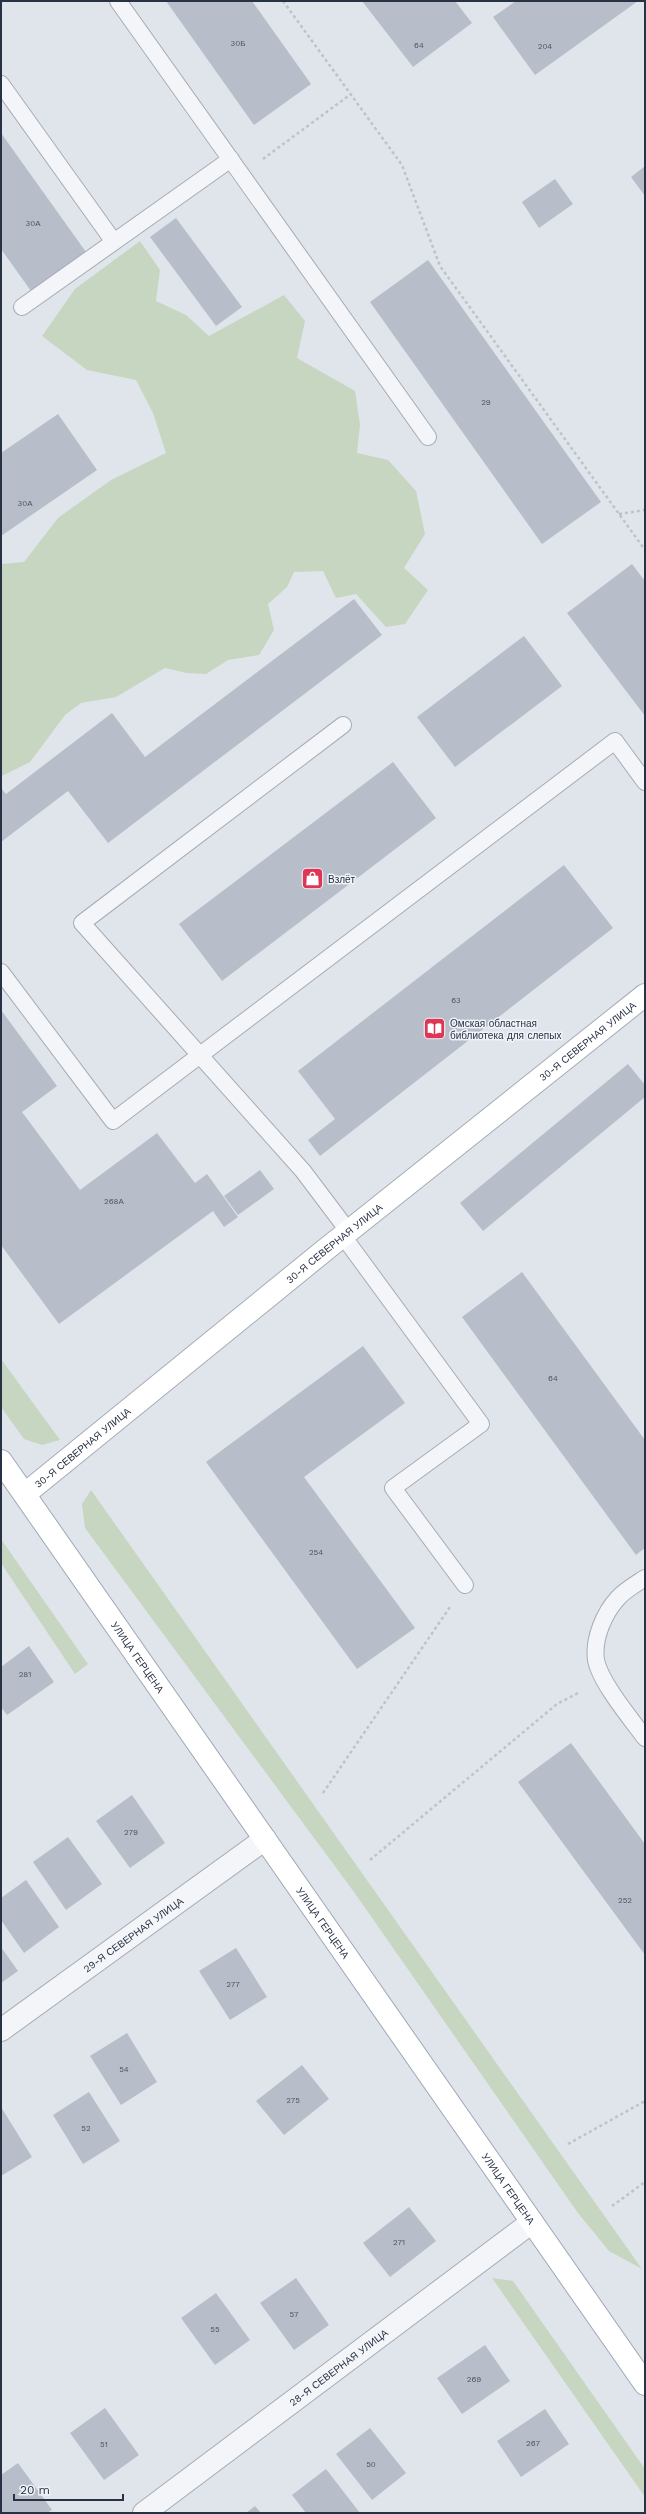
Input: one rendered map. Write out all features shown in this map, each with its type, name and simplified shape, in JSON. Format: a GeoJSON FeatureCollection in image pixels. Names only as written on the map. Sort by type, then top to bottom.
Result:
{"type":"FeatureCollection","features":[{"type":"Feature","properties":{"kind":"main road","name":"30-Я СЕВЕРНАЯ УЛИЦА"},"geometry":{"type":"LineString","coordinates":[[25,1494],[346,1234],[645,995]]}},
{"type":"Feature","properties":{"kind":"main road","name":"УЛИЦА ГЕРЦЕНА"},"geometry":{"type":"LineString","coordinates":[[4,1470],[25,1494],[645,2384]]}},
{"type":"Feature","properties":{"kind":"street","name":"29-Я СЕВЕРНАЯ УЛИЦА"},"geometry":{"type":"LineString","coordinates":[[1,2030],[265,1839]]}},
{"type":"Feature","properties":{"kind":"street","name":"28-Я СЕВЕРНАЯ УЛИЦА"},"geometry":{"type":"LineString","coordinates":[[144,2513],[532,2222]]}},
{"type":"Feature","properties":{"kind":"lane"},"geometry":{"type":"LineString","coordinates":[[118,1],[428,437]]}},
{"type":"Feature","properties":{"kind":"lane"},"geometry":{"type":"LineString","coordinates":[[1,84],[114,242]]}},
{"type":"Feature","properties":{"kind":"lane"},"geometry":{"type":"LineString","coordinates":[[22,307],[231,159]]}},
{"type":"Feature","properties":{"kind":"lane"},"geometry":{"type":"LineString","coordinates":[[343,725],[82,923],[303,1171],[480,1424],[393,1488],[465,1585]]}},
{"type":"Feature","properties":{"kind":"lane"},"geometry":{"type":"LineString","coordinates":[[1,972],[113,1121],[615,741],[645,782]]}},
{"type":"Feature","properties":{"kind":"lane"},"geometry":{"type":"LineString","coordinates":[[645,1578],[618,1598],[605,1616],[598,1637],[596,1660],[610,1690],[645,1738]]}},
{"type":"Feature","properties":{"kind":"path"},"geometry":{"type":"LineString","coordinates":[[284,1],[402,165],[440,266],[645,550]]}},
{"type":"Feature","properties":{"kind":"path"},"geometry":{"type":"LineString","coordinates":[[242,175],[350,94]]}},
{"type":"Feature","properties":{"kind":"path"},"geometry":{"type":"LineString","coordinates":[[619,514],[645,510]]}},
{"type":"Feature","properties":{"kind":"path"},"geometry":{"type":"LineString","coordinates":[[323,1793],[465,1585]]}},
{"type":"Feature","properties":{"kind":"path"},"geometry":{"type":"LineString","coordinates":[[370,1860],[557,1704],[588,1690],[610,1690]]}},
{"type":"Feature","properties":{"kind":"path"},"geometry":{"type":"LineString","coordinates":[[568,2144],[645,2101]]}},
{"type":"Feature","properties":{"kind":"path"},"geometry":{"type":"LineString","coordinates":[[612,2206],[645,2182]]}},
{"type":"Feature","properties":{"kind":"green space"},"geometry":{"type":"Polygon","coordinates":[[[140,241],[160,270],[156,301],[186,315],[209,336],[284,295],[305,321],[297,358],[355,391],[360,425],[357,453],[388,460],[416,491],[425,534],[404,568],[428,590],[405,624],[386,627],[356,594],[336,598],[323,571],[294,572],[287,587],[268,604],[274,630],[259,655],[228,660],[206,674],[187,673],[165,668],[116,697],[81,703],[65,715],[30,762],[2,776],[1,564],[24,562],[58,518],[111,480],[166,453],[153,413],[136,380],[87,370],[42,336],[75,289],[140,241]]]}},
{"type":"Feature","properties":{"kind":"green space"},"geometry":{"type":"Polygon","coordinates":[[[1,1359],[60,1440],[42,1445],[24,1439],[1,1407],[1,1359]]]}},
{"type":"Feature","properties":{"kind":"green space"},"geometry":{"type":"Polygon","coordinates":[[[91,1490],[642,2269],[609,2251],[578,2213],[354,1892],[85,1528],[82,1504],[91,1490]]]}},
{"type":"Feature","properties":{"kind":"green space"},"geometry":{"type":"Polygon","coordinates":[[[1,1539],[88,1664],[75,1674],[1,1563],[1,1539]]]}},
{"type":"Feature","properties":{"kind":"green space"},"geometry":{"type":"Polygon","coordinates":[[[492,2278],[513,2281],[645,2469],[645,2497],[492,2278]]]}},
{"type":"Feature","properties":{"kind":"building"},"geometry":{"type":"Polygon","coordinates":[[[166,1],[252,1],[311,84],[254,125],[166,1]]]}},
{"type":"Feature","properties":{"kind":"building"},"geometry":{"type":"Polygon","coordinates":[[[362,1],[455,1],[472,23],[413,67],[362,1]]]}},
{"type":"Feature","properties":{"kind":"building"},"geometry":{"type":"Polygon","coordinates":[[[516,1],[638,1],[535,75],[493,17],[516,1]]]}},
{"type":"Feature","properties":{"kind":"building"},"geometry":{"type":"Polygon","coordinates":[[[1,133],[86,252],[31,291],[1,249],[1,133]]]}},
{"type":"Feature","properties":{"kind":"building"},"geometry":{"type":"Polygon","coordinates":[[[645,166],[645,196],[631,177],[645,166]]]}},
{"type":"Feature","properties":{"kind":"building"},"geometry":{"type":"Polygon","coordinates":[[[555,179],[573,204],[539,228],[522,202],[555,179]]]}},
{"type":"Feature","properties":{"kind":"building"},"geometry":{"type":"Polygon","coordinates":[[[176,218],[242,307],[216,326],[150,237],[176,218]]]}},
{"type":"Feature","properties":{"kind":"building"},"geometry":{"type":"Polygon","coordinates":[[[428,260],[601,502],[542,544],[370,302],[428,260]]]}},
{"type":"Feature","properties":{"kind":"building"},"geometry":{"type":"Polygon","coordinates":[[[58,414],[97,470],[1,536],[1,453],[58,414]]]}},
{"type":"Feature","properties":{"kind":"building"},"geometry":{"type":"Polygon","coordinates":[[[632,564],[645,581],[645,716],[567,613],[632,564]]]}},
{"type":"Feature","properties":{"kind":"building"},"geometry":{"type":"Polygon","coordinates":[[[354,599],[382,635],[108,843],[68,791],[1,842],[1,788],[6,794],[112,713],[145,757],[354,599]]]}},
{"type":"Feature","properties":{"kind":"building"},"geometry":{"type":"Polygon","coordinates":[[[524,636],[562,686],[455,767],[417,717],[524,636]]]}},
{"type":"Feature","properties":{"kind":"building"},"geometry":{"type":"Polygon","coordinates":[[[393,762],[436,818],[222,981],[179,924],[393,762]]]}},
{"type":"Feature","properties":{"kind":"building"},"geometry":{"type":"Polygon","coordinates":[[[564,865],[613,928],[320,1156],[308,1140],[335,1119],[298,1071],[564,865]]]}},
{"type":"Feature","properties":{"kind":"building"},"geometry":{"type":"Polygon","coordinates":[[[1,1010],[57,1086],[22,1112],[80,1190],[157,1133],[195,1183],[207,1174],[238,1217],[224,1227],[213,1211],[59,1324],[1,1245],[1,1010]]]}},
{"type":"Feature","properties":{"kind":"building"},"geometry":{"type":"Polygon","coordinates":[[[628,1064],[645,1085],[645,1097],[483,1231],[460,1203],[628,1064]]]}},
{"type":"Feature","properties":{"kind":"building"},"geometry":{"type":"Polygon","coordinates":[[[260,1170],[274,1189],[238,1215],[224,1196],[260,1170]]]}},
{"type":"Feature","properties":{"kind":"building"},"geometry":{"type":"Polygon","coordinates":[[[522,1272],[645,1440],[645,1548],[636,1555],[462,1317],[522,1272]]]}},
{"type":"Feature","properties":{"kind":"building"},"geometry":{"type":"Polygon","coordinates":[[[363,1346],[405,1403],[304,1477],[415,1628],[357,1669],[206,1462],[363,1346]]]}},
{"type":"Feature","properties":{"kind":"building"},"geometry":{"type":"Polygon","coordinates":[[[29,1646],[54,1682],[7,1715],[1,1707],[1,1667],[29,1646]]]}},
{"type":"Feature","properties":{"kind":"building"},"geometry":{"type":"Polygon","coordinates":[[[571,1743],[645,1844],[645,1955],[518,1782],[571,1743]]]}},
{"type":"Feature","properties":{"kind":"building"},"geometry":{"type":"Polygon","coordinates":[[[132,1795],[165,1843],[130,1868],[96,1821],[132,1795]]]}},
{"type":"Feature","properties":{"kind":"building"},"geometry":{"type":"Polygon","coordinates":[[[68,1837],[102,1884],[66,1910],[33,1862],[68,1837]]]}},
{"type":"Feature","properties":{"kind":"building"},"geometry":{"type":"Polygon","coordinates":[[[26,1880],[59,1927],[24,1953],[1,1920],[1,1898],[26,1880]]]}},
{"type":"Feature","properties":{"kind":"building"},"geometry":{"type":"Polygon","coordinates":[[[1,1947],[18,1971],[1,1983],[1,1947]]]}},
{"type":"Feature","properties":{"kind":"building"},"geometry":{"type":"Polygon","coordinates":[[[236,1948],[267,1997],[230,2020],[199,1971],[236,1948]]]}},
{"type":"Feature","properties":{"kind":"building"},"geometry":{"type":"Polygon","coordinates":[[[127,2033],[157,2082],[121,2105],[90,2056],[127,2033]]]}},
{"type":"Feature","properties":{"kind":"building"},"geometry":{"type":"Polygon","coordinates":[[[302,2065],[329,2099],[284,2135],[256,2101],[302,2065]]]}},
{"type":"Feature","properties":{"kind":"building"},"geometry":{"type":"Polygon","coordinates":[[[89,2092],[120,2141],[83,2164],[53,2115],[89,2092]]]}},
{"type":"Feature","properties":{"kind":"building"},"geometry":{"type":"Polygon","coordinates":[[[1,2107],[32,2157],[1,2176],[1,2107]]]}},
{"type":"Feature","properties":{"kind":"building"},"geometry":{"type":"Polygon","coordinates":[[[409,2207],[436,2241],[390,2277],[363,2243],[409,2207]]]}},
{"type":"Feature","properties":{"kind":"building"},"geometry":{"type":"Polygon","coordinates":[[[296,2278],[329,2325],[294,2350],[260,2303],[296,2278]]]}},
{"type":"Feature","properties":{"kind":"building"},"geometry":{"type":"Polygon","coordinates":[[[216,2293],[250,2340],[215,2365],[181,2318],[216,2293]]]}},
{"type":"Feature","properties":{"kind":"building"},"geometry":{"type":"Polygon","coordinates":[[[485,2345],[510,2381],[462,2414],[437,2378],[485,2345]]]}},
{"type":"Feature","properties":{"kind":"building"},"geometry":{"type":"Polygon","coordinates":[[[105,2408],[139,2455],[104,2480],[70,2433],[105,2408]]]}},
{"type":"Feature","properties":{"kind":"building"},"geometry":{"type":"Polygon","coordinates":[[[545,2409],[569,2444],[521,2477],[497,2441],[545,2409]]]}},
{"type":"Feature","properties":{"kind":"building"},"geometry":{"type":"Polygon","coordinates":[[[370,2428],[406,2473],[372,2500],[336,2454],[370,2428]]]}},
{"type":"Feature","properties":{"kind":"building"},"geometry":{"type":"Polygon","coordinates":[[[18,2463],[52,2510],[47,2513],[1,2513],[1,2475],[18,2463]]]}},
{"type":"Feature","properties":{"kind":"building"},"geometry":{"type":"Polygon","coordinates":[[[326,2469],[360,2513],[306,2513],[292,2495],[326,2469]]]}},
{"type":"Feature","properties":{"kind":"building"},"geometry":{"type":"Polygon","coordinates":[[[255,2506],[261,2513],[246,2513],[255,2506]]]}},
{"type":"Feature","properties":{"kind":"place","name":"Взлёт"},"geometry":{"type":"Point","coordinates":[312,879]}},
{"type":"Feature","properties":{"kind":"place","name":"Омская областная библиотека для слепых"},"geometry":{"type":"Point","coordinates":[434,1029]}}]}
